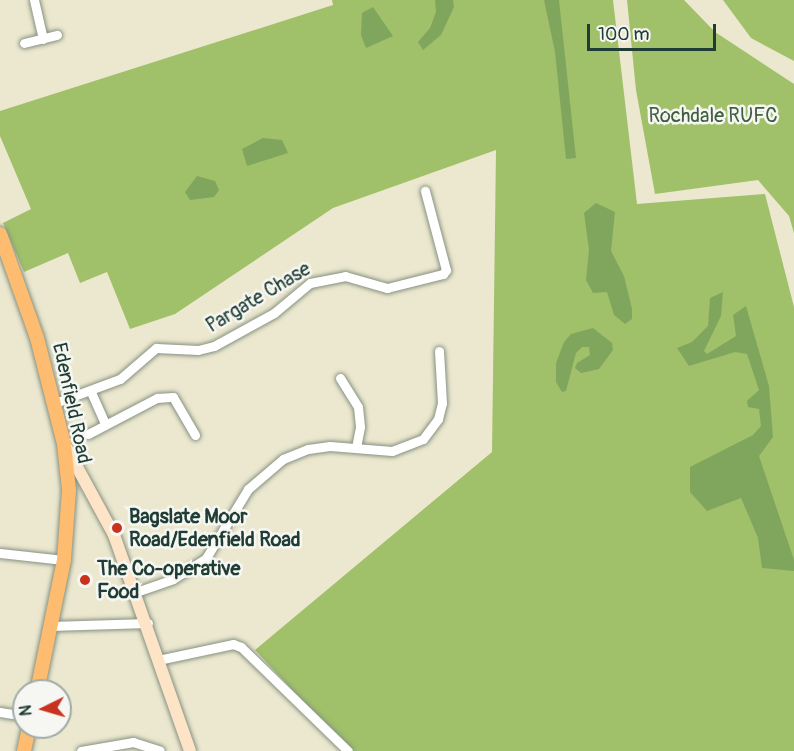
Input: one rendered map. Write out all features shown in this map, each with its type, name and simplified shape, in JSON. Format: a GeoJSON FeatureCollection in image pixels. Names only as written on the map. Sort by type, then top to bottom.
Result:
{"type":"FeatureCollection","features":[{"type":"Feature","properties":{"kind":"main road","name":"Edenfield Road"},"geometry":{"type":"LineString","coordinates":[[0,234],[37,338],[55,404],[64,444],[69,490],[64,560],[39,679]]}},
{"type":"Feature","properties":{"kind":"street"},"geometry":{"type":"LineString","coordinates":[[34,0],[43,39]]}},
{"type":"Feature","properties":{"kind":"street"},"geometry":{"type":"LineString","coordinates":[[24,43],[57,35]]}},
{"type":"Feature","properties":{"kind":"street","name":"Pargate Chase"},"geometry":{"type":"LineString","coordinates":[[55,404],[120,380],[156,348],[198,350],[214,346],[274,313],[310,283],[345,276],[387,288],[442,274],[445,264],[424,191]]}},
{"type":"Feature","properties":{"kind":"street"},"geometry":{"type":"LineString","coordinates":[[136,592],[173,579],[206,558],[248,489],[269,468],[308,449],[402,449],[423,439],[432,429],[442,403],[439,351]]}},
{"type":"Feature","properties":{"kind":"street"},"geometry":{"type":"LineString","coordinates":[[340,378],[358,407],[360,427],[356,448]]}},
{"type":"Feature","properties":{"kind":"street"},"geometry":{"type":"LineString","coordinates":[[91,392],[105,423]]}},
{"type":"Feature","properties":{"kind":"street"},"geometry":{"type":"LineString","coordinates":[[88,434],[105,423],[157,398],[173,397],[195,435]]}},
{"type":"Feature","properties":{"kind":"street"},"geometry":{"type":"LineString","coordinates":[[64,444],[91,489],[136,592],[190,751]]}},
{"type":"Feature","properties":{"kind":"street"},"geometry":{"type":"LineString","coordinates":[[69,490],[91,489]]}},
{"type":"Feature","properties":{"kind":"street"},"geometry":{"type":"LineString","coordinates":[[0,553],[64,560]]}},
{"type":"Feature","properties":{"kind":"street"},"geometry":{"type":"LineString","coordinates":[[50,626],[148,623]]}},
{"type":"Feature","properties":{"kind":"street"},"geometry":{"type":"LineString","coordinates":[[158,660],[233,644],[241,647],[348,751]]}},
{"type":"Feature","properties":{"kind":"street"},"geometry":{"type":"LineString","coordinates":[[81,751],[134,742],[159,751]]}},
{"type":"Feature","properties":{"kind":"green space"},"geometry":{"type":"Polygon","coordinates":[[[332,0],[613,0],[637,204],[765,194],[794,307],[794,751],[350,751],[255,650],[492,452],[496,150],[333,208],[175,314],[130,329],[107,272],[80,283],[68,253],[24,272],[3,223],[31,209],[0,136],[0,111],[333,5],[332,0]]]}},
{"type":"Feature","properties":{"kind":"green space"},"geometry":{"type":"Polygon","coordinates":[[[435,0],[453,0],[454,7],[441,35],[423,50],[418,42],[430,28],[436,12],[435,0]]]}},
{"type":"Feature","properties":{"kind":"green space"},"geometry":{"type":"Polygon","coordinates":[[[544,0],[559,0],[576,158],[566,159],[555,52],[544,0]]]}},
{"type":"Feature","properties":{"kind":"green space","name":"Rochdale RUFC"},"geometry":{"type":"Polygon","coordinates":[[[627,0],[684,0],[715,32],[794,84],[794,233],[789,216],[758,180],[655,194],[636,90],[627,0]]]}},
{"type":"Feature","properties":{"kind":"green space"},"geometry":{"type":"Polygon","coordinates":[[[723,0],[794,0],[794,61],[751,38],[723,0]]]}},
{"type":"Feature","properties":{"kind":"green space"},"geometry":{"type":"Polygon","coordinates":[[[373,7],[393,36],[366,48],[361,35],[362,13],[373,7]]]}},
{"type":"Feature","properties":{"kind":"green space"},"geometry":{"type":"Polygon","coordinates":[[[263,138],[282,140],[288,153],[247,166],[242,149],[263,138]]]}},
{"type":"Feature","properties":{"kind":"green space"},"geometry":{"type":"Polygon","coordinates":[[[197,176],[215,181],[219,190],[214,197],[190,200],[185,192],[197,176]]]}},
{"type":"Feature","properties":{"kind":"green space"},"geometry":{"type":"Polygon","coordinates":[[[596,203],[615,212],[611,251],[624,276],[632,309],[632,319],[625,324],[614,315],[607,292],[593,293],[586,280],[589,250],[584,213],[596,203]]]}},
{"type":"Feature","properties":{"kind":"green space"},"geometry":{"type":"Polygon","coordinates":[[[723,292],[721,316],[704,351],[707,354],[736,336],[733,315],[746,306],[769,386],[773,437],[759,456],[794,560],[794,571],[762,568],[758,538],[741,498],[707,511],[690,492],[690,467],[753,435],[761,426],[759,409],[748,407],[747,401],[759,390],[747,354],[735,352],[689,366],[677,348],[692,342],[708,326],[710,298],[723,292]]]}},
{"type":"Feature","properties":{"kind":"green space"},"geometry":{"type":"Polygon","coordinates":[[[593,328],[612,343],[613,350],[599,369],[581,373],[575,368],[577,363],[590,355],[589,347],[582,347],[576,353],[566,391],[562,392],[556,382],[556,363],[564,342],[571,334],[593,328]]]}},
{"type":"Feature","properties":{"kind":"place","name":"Bagslate Moor Road/Edenfield Road"},"geometry":{"type":"Point","coordinates":[117,528]}},
{"type":"Feature","properties":{"kind":"place","name":"The Co-operative Food"},"geometry":{"type":"Point","coordinates":[85,580]}}]}
